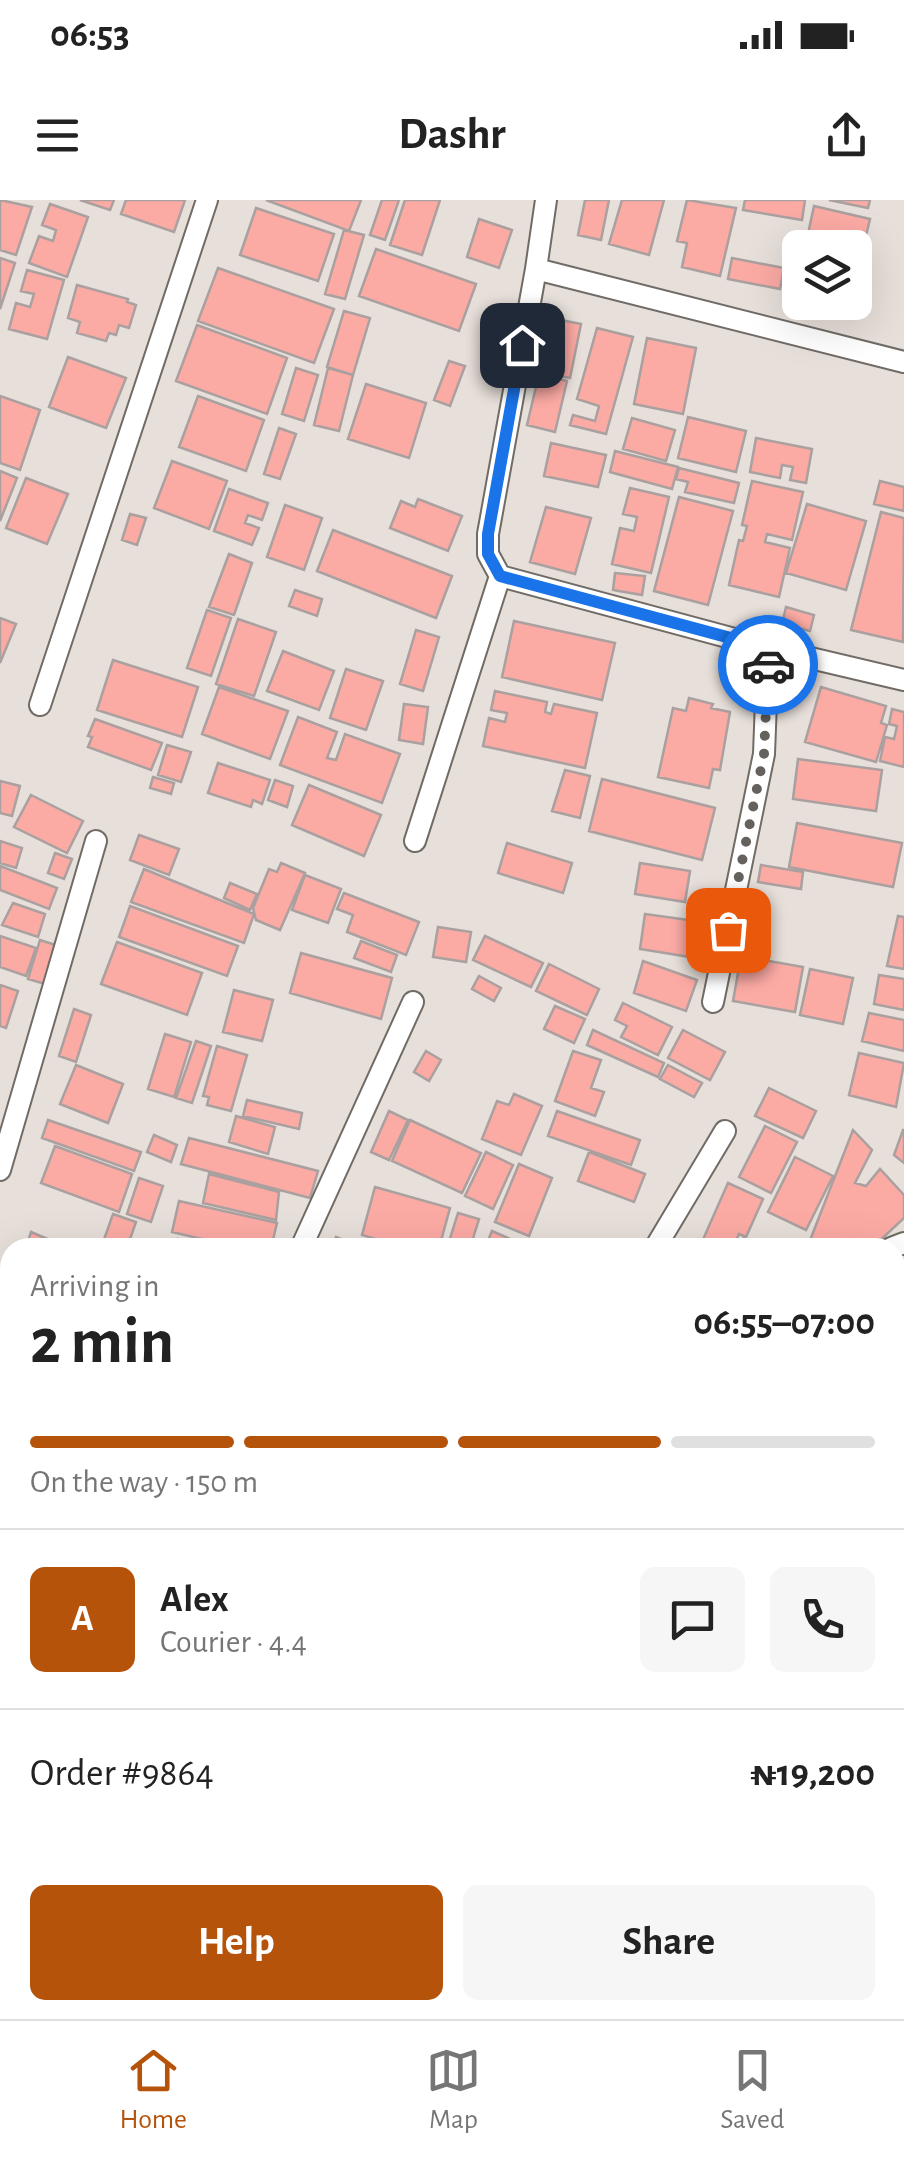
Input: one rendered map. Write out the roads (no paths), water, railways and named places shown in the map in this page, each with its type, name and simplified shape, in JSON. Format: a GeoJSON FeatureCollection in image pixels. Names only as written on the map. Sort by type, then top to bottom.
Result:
{"type":"FeatureCollection","features":[{"type":"Feature","properties":{"kind":"street"},"geometry":{"type":"LineString","coordinates":[[40,705],[207,200]]}},
{"type":"Feature","properties":{"kind":"street"},"geometry":{"type":"LineString","coordinates":[[416,841],[500,576],[488,554],[488,534],[546,200]]}},
{"type":"Feature","properties":{"kind":"street"},"geometry":{"type":"LineString","coordinates":[[536,269],[904,362]]}},
{"type":"Feature","properties":{"kind":"street"},"geometry":{"type":"LineString","coordinates":[[500,576],[904,680]]}},
{"type":"Feature","properties":{"kind":"street"},"geometry":{"type":"LineString","coordinates":[[713,1002],[764,754],[768,648]]}},
{"type":"Feature","properties":{"kind":"street"},"geometry":{"type":"LineString","coordinates":[[0,1170],[96,840]]}},
{"type":"Feature","properties":{"kind":"street"},"geometry":{"type":"LineString","coordinates":[[305,1238],[413,1002]]}},
{"type":"Feature","properties":{"kind":"street"},"geometry":{"type":"LineString","coordinates":[[661,1238],[725,1130]]}}]}
